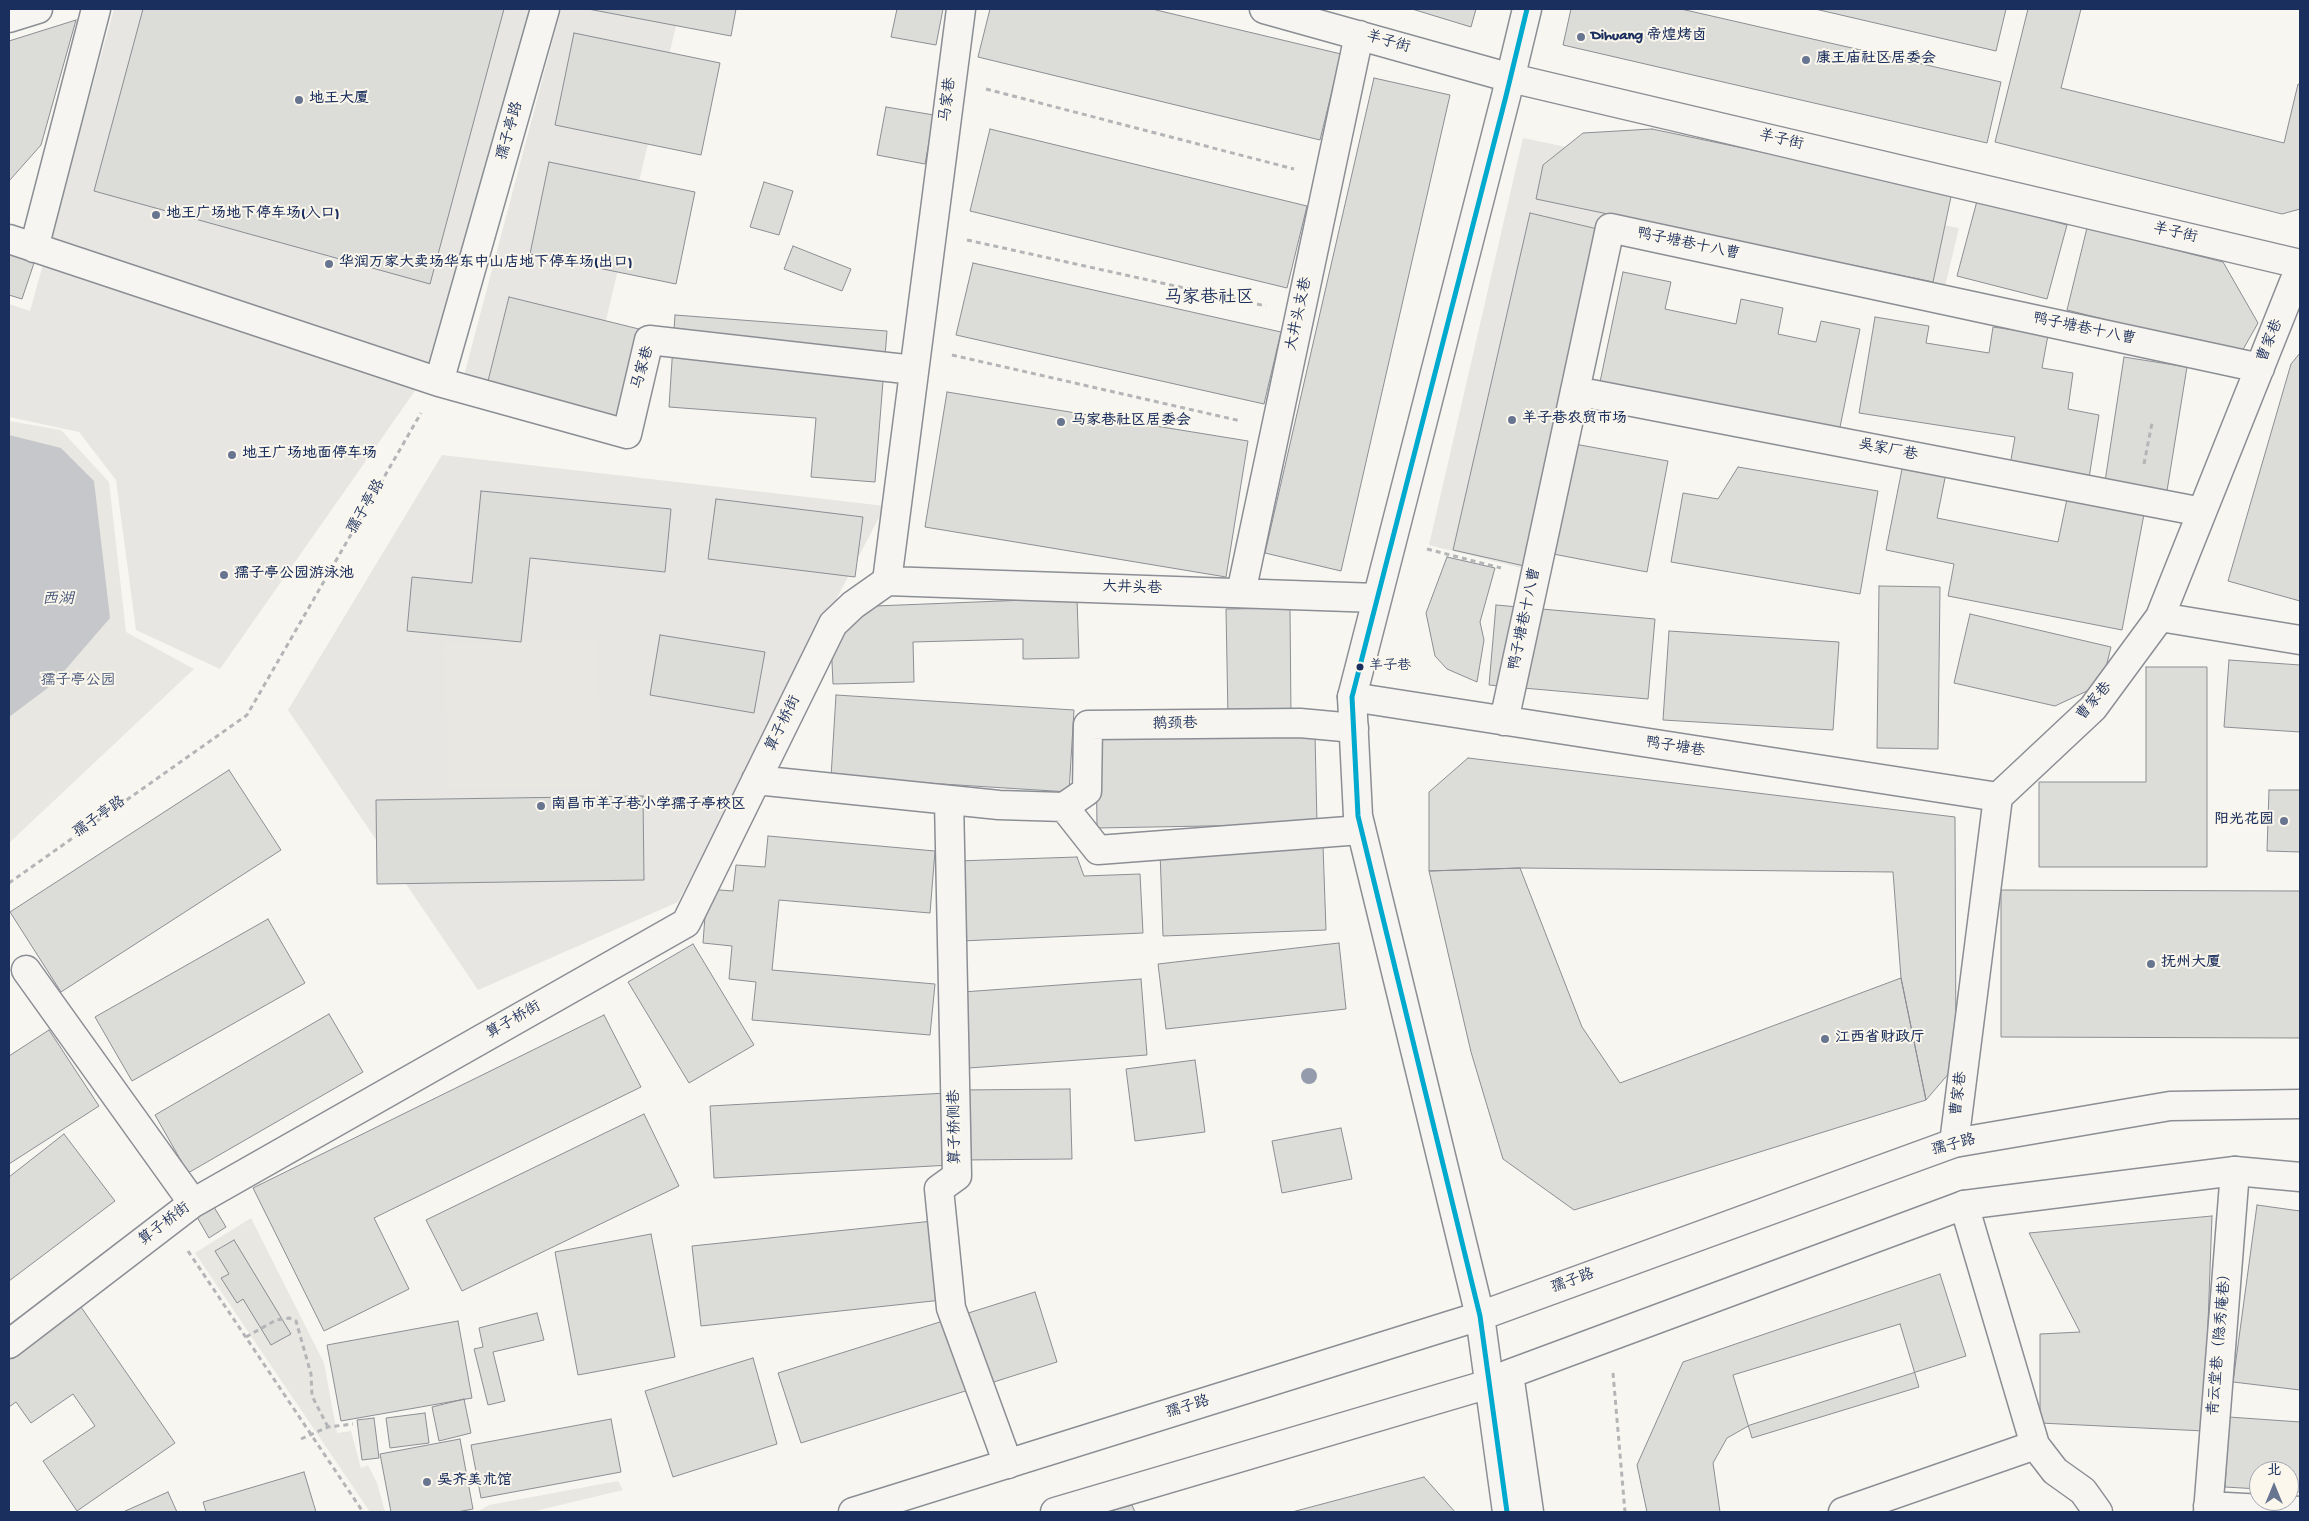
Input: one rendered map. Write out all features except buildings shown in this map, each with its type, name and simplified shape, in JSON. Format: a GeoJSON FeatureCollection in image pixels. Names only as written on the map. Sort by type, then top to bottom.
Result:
{"type":"FeatureCollection","features":[{"type":"Feature","properties":{"kind":"main road"},"geometry":{"type":"LineString","coordinates":[[9,18],[38,9]]}},
{"type":"Feature","properties":{"kind":"main road"},"geometry":{"type":"LineString","coordinates":[[34,248],[96,9]]}},
{"type":"Feature","properties":{"kind":"main road","name":"孺子亭路"},"geometry":{"type":"LineString","coordinates":[[439,382],[545,9]]}},
{"type":"Feature","properties":{"kind":"main road","name":"马家巷"},"geometry":{"type":"LineString","coordinates":[[887,581],[961,9]]}},
{"type":"Feature","properties":{"kind":"main road","name":"羊子街"},"geometry":{"type":"LineString","coordinates":[[1264,9],[1510,78],[2300,264]]}},
{"type":"Feature","properties":{"kind":"main road"},"geometry":{"type":"LineString","coordinates":[[1527,9],[1352,698],[1358,816],[1361,830],[1480,1316],[1499,1379],[1529,1512]]}},
{"type":"Feature","properties":{"kind":"main road","name":"大井头支巷"},"geometry":{"type":"LineString","coordinates":[[1241,593],[1359,35]]}},
{"type":"Feature","properties":{"kind":"main road","name":"鸭子塘巷十八曹"},"geometry":{"type":"LineString","coordinates":[[1504,721],[1610,228],[2260,368]]}},
{"type":"Feature","properties":{"kind":"main road"},"geometry":{"type":"LineString","coordinates":[[9,239],[439,382]]}},
{"type":"Feature","properties":{"kind":"main road","name":"曹家巷"},"geometry":{"type":"LineString","coordinates":[[1954,1143],[1998,797],[2093,708],[2160,617],[2300,268]]}},
{"type":"Feature","properties":{"kind":"main road","name":"马家巷"},"geometry":{"type":"LineString","coordinates":[[439,382],[627,434],[649,340],[916,359]]}},
{"type":"Feature","properties":{"kind":"main road","name":"吴家厂巷"},"geometry":{"type":"LineString","coordinates":[[1574,399],[1591,394],[2202,512]]}},
{"type":"Feature","properties":{"kind":"main road","name":"大井头巷"},"geometry":{"type":"LineString","coordinates":[[887,581],[1378,598]]}},
{"type":"Feature","properties":{"kind":"main road","name":"算子桥街"},"geometry":{"type":"LineString","coordinates":[[9,1344],[193,1203],[686,923],[833,624],[853,605],[887,581]]}},
{"type":"Feature","properties":{"kind":"main road"},"geometry":{"type":"LineString","coordinates":[[2160,617],[2300,640]]}},
{"type":"Feature","properties":{"kind":"main road","name":"鸭子塘巷"},"geometry":{"type":"LineString","coordinates":[[1352,698],[1998,797]]}},
{"type":"Feature","properties":{"kind":"main road","name":"鹅颈巷"},"geometry":{"type":"LineString","coordinates":[[1064,807],[1087,791],[1088,726],[1300,723],[1354,728]]}},
{"type":"Feature","properties":{"kind":"main road"},"geometry":{"type":"LineString","coordinates":[[756,780],[999,805],[1064,807],[1098,850],[1361,830]]}},
{"type":"Feature","properties":{"kind":"main road","name":"算子桥侧巷"},"geometry":{"type":"LineString","coordinates":[[949,800],[957,1176],[938,1189],[951,1308],[1008,1464]]}},
{"type":"Feature","properties":{"kind":"main road"},"geometry":{"type":"LineString","coordinates":[[26,970],[193,1203]]}},
{"type":"Feature","properties":{"kind":"main road","name":"孺子路"},"geometry":{"type":"LineString","coordinates":[[853,1512],[1480,1316],[1954,1143],[2170,1106],[2300,1104]]}},
{"type":"Feature","properties":{"kind":"main road"},"geometry":{"type":"LineString","coordinates":[[1055,1512],[1499,1379],[1964,1205],[2235,1171],[2300,1177]]}},
{"type":"Feature","properties":{"kind":"main road","name":"青云堂巷（隐秀庵巷）"},"geometry":{"type":"LineString","coordinates":[[2208,1509],[2235,1171]]}},
{"type":"Feature","properties":{"kind":"main road"},"geometry":{"type":"LineString","coordinates":[[1964,1205],[2035,1445],[2055,1471],[2083,1492],[2098,1512]]}},
{"type":"Feature","properties":{"kind":"main road"},"geometry":{"type":"LineString","coordinates":[[1499,1379],[1507,1512]]}},
{"type":"Feature","properties":{"kind":"main road"},"geometry":{"type":"LineString","coordinates":[[1843,1512],[2035,1445]]}},
{"type":"Feature","properties":{"kind":"main road"},"geometry":{"type":"LineString","coordinates":[[2208,1509],[2300,1511]]}},
{"type":"Feature","properties":{"kind":"path"},"geometry":{"type":"LineString","coordinates":[[951,80],[1329,178]]}},
{"type":"Feature","properties":{"kind":"path"},"geometry":{"type":"LineString","coordinates":[[932,232],[1300,314]]}},
{"type":"Feature","properties":{"kind":"path"},"geometry":{"type":"LineString","coordinates":[[916,359],[1276,429]]}},
{"type":"Feature","properties":{"kind":"path","name":"孺子亭路"},"geometry":{"type":"LineString","coordinates":[[9,883],[247,715],[439,382]]}},
{"type":"Feature","properties":{"kind":"path"},"geometry":{"type":"LineString","coordinates":[[2137,500],[2152,423]]}},
{"type":"Feature","properties":{"kind":"path"},"geometry":{"type":"LineString","coordinates":[[1392,540],[1535,577]]}},
{"type":"Feature","properties":{"kind":"path"},"geometry":{"type":"LineString","coordinates":[[184,1246],[363,1512]]}},
{"type":"Feature","properties":{"kind":"path"},"geometry":{"type":"LineString","coordinates":[[246,1337],[276,1320],[289,1318],[296,1321],[311,1374],[312,1396],[328,1427]]}},
{"type":"Feature","properties":{"kind":"path"},"geometry":{"type":"LineString","coordinates":[[1610,1337],[1625,1512]]}},
{"type":"Feature","properties":{"kind":"path"},"geometry":{"type":"LineString","coordinates":[[301,1439],[328,1427],[353,1424]]}},
{"type":"Feature","properties":{"kind":"shaded area"},"geometry":{"type":"Polygon","coordinates":[[[114,9],[531,9],[433,365],[220,669],[136,630],[116,480],[79,432],[9,417],[9,304],[30,311],[114,9]]]}},
{"type":"Feature","properties":{"kind":"shaded area"},"geometry":{"type":"Polygon","coordinates":[[[561,9],[680,9],[583,417],[462,383],[561,9]]]}},
{"type":"Feature","properties":{"kind":"shaded area","name":"羊子巷农贸市场"},"geometry":{"type":"Polygon","coordinates":[[[1523,138],[1959,228],[1943,295],[1609,222],[1533,571],[1429,545],[1523,138]]]}},
{"type":"Feature","properties":{"kind":"shaded area","name":"南昌市羊子巷小学孺子亭校区"},"geometry":{"type":"Polygon","coordinates":[[[442,455],[885,506],[678,902],[478,990],[288,710],[442,455]]]}},
{"type":"Feature","properties":{"kind":"green space","name":"孺子亭公园"},"geometry":{"type":"Polygon","coordinates":[[[9,421],[61,430],[109,482],[126,632],[194,669],[9,843],[9,421]]]}},
{"type":"Feature","properties":{"kind":"green space"},"geometry":{"type":"Polygon","coordinates":[[[598,640],[600,787],[448,790],[445,643],[598,640]]]}},
{"type":"Feature","properties":{"kind":"green space"},"geometry":{"type":"Polygon","coordinates":[[[251,1218],[324,1363],[337,1433],[351,1431],[361,1468],[368,1465],[377,1483],[385,1512],[370,1512],[195,1253],[251,1218]]]}},
{"type":"Feature","properties":{"kind":"green space"},"geometry":{"type":"Polygon","coordinates":[[[618,1481],[623,1490],[531,1512],[477,1512],[489,1505],[618,1481]]]}},
{"type":"Feature","properties":{"kind":"water","name":"西湖"},"geometry":{"type":"Polygon","coordinates":[[[9,435],[61,448],[94,481],[110,618],[53,684],[9,717],[9,435]]]}},
{"type":"Feature","properties":{"kind":"transit line"},"geometry":{"type":"LineString","coordinates":[[1507,1512],[1480,1316],[1358,816],[1352,697],[1527,9]]}},
{"type":"Feature","properties":{"kind":"place","name":"Dihuang 帝煌烤卤"},"geometry":{"type":"Point","coordinates":[1581,37]}},
{"type":"Feature","properties":{"kind":"place","name":"康王庙社区居委会"},"geometry":{"type":"Point","coordinates":[1806,60]}},
{"type":"Feature","properties":{"kind":"place","name":"地王大厦"},"geometry":{"type":"Point","coordinates":[299,100]}},
{"type":"Feature","properties":{"kind":"place","name":"地王广场地下停车场(入口)"},"geometry":{"type":"Point","coordinates":[156,215]}},
{"type":"Feature","properties":{"kind":"place","name":"华润万家大卖场华东中山店地下停车场(出口)"},"geometry":{"type":"Point","coordinates":[329,264]}},
{"type":"Feature","properties":{"kind":"place","name":"羊子巷农贸市场"},"geometry":{"type":"Point","coordinates":[1512,420]}},
{"type":"Feature","properties":{"kind":"place","name":"马家巷社区居委会"},"geometry":{"type":"Point","coordinates":[1061,422]}},
{"type":"Feature","properties":{"kind":"place","name":"地王广场地面停车场"},"geometry":{"type":"Point","coordinates":[232,455]}},
{"type":"Feature","properties":{"kind":"place","name":"孺子亭公园游泳池"},"geometry":{"type":"Point","coordinates":[224,575]}},
{"type":"Feature","properties":{"kind":"place","name":"羊子巷"},"geometry":{"type":"Point","coordinates":[1360,667]}},
{"type":"Feature","properties":{"kind":"place","name":"南昌市羊子巷小学孺子亭校区"},"geometry":{"type":"Point","coordinates":[541,806]}},
{"type":"Feature","properties":{"kind":"place","name":"阳光花园"},"geometry":{"type":"Point","coordinates":[2284,821]}},
{"type":"Feature","properties":{"kind":"place","name":"抚州大厦"},"geometry":{"type":"Point","coordinates":[2151,964]}},
{"type":"Feature","properties":{"kind":"place","name":"江西省财政厅"},"geometry":{"type":"Point","coordinates":[1825,1039]}},
{"type":"Feature","properties":{"kind":"place","name":"吴齐美术馆"},"geometry":{"type":"Point","coordinates":[427,1482]}},
{"type":"Feature","properties":{"kind":"district","name":"马家巷社区"},"geometry":{"type":"Point","coordinates":[1209,299]}}]}
